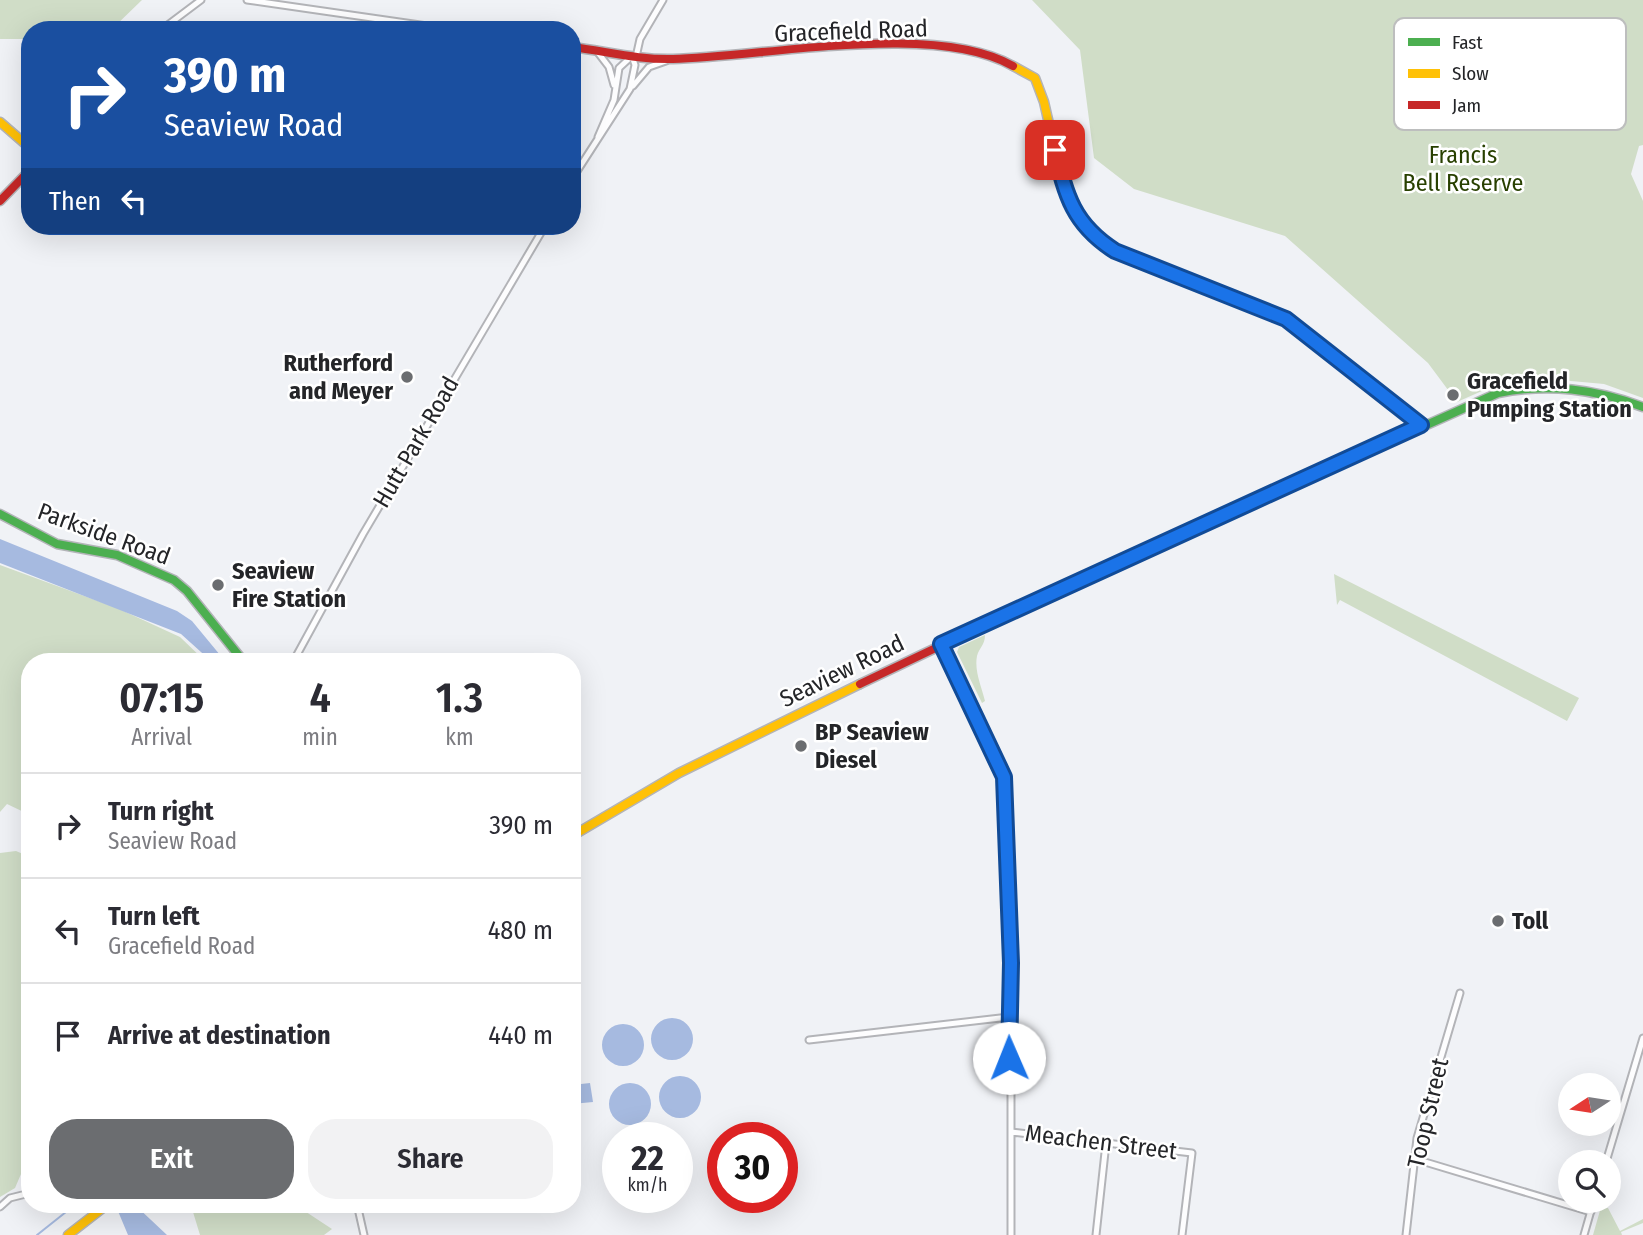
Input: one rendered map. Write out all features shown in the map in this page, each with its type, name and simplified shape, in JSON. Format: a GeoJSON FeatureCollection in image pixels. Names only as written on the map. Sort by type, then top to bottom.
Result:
{"type":"FeatureCollection","features":[{"type":"Feature","properties":{"kind":"main road","name":"Gracefield Road"},"geometry":{"type":"LineString","coordinates":[[581,48],[672,59],[911,44],[984,54],[1026,70],[1039,87],[1070,205],[1098,241],[1115,251],[1286,319],[1421,425]]}},
{"type":"Feature","properties":{"kind":"main road"},"geometry":{"type":"LineString","coordinates":[[0,122],[21,140]]}},
{"type":"Feature","properties":{"kind":"main road"},"geometry":{"type":"LineString","coordinates":[[0,201],[21,179]]}},
{"type":"Feature","properties":{"kind":"main road","name":"Seaview Road"},"geometry":{"type":"LineString","coordinates":[[581,831],[679,773],[941,644],[1491,395],[1525,388],[1596,391],[1643,407]]}},
{"type":"Feature","properties":{"kind":"main road","name":"Parkside Road"},"geometry":{"type":"LineString","coordinates":[[0,514],[57,544],[117,555],[174,580],[187,591],[237,653]]}},
{"type":"Feature","properties":{"kind":"main road"},"geometry":{"type":"LineString","coordinates":[[68,1235],[96,1213]]}},
{"type":"Feature","properties":{"kind":"street"},"geometry":{"type":"LineString","coordinates":[[173,21],[201,0]]}},
{"type":"Feature","properties":{"kind":"street"},"geometry":{"type":"LineString","coordinates":[[247,0],[393,21]]}},
{"type":"Feature","properties":{"kind":"street"},"geometry":{"type":"LineString","coordinates":[[630,89],[634,56],[640,39],[663,0]]}},
{"type":"Feature","properties":{"kind":"street"},"geometry":{"type":"LineString","coordinates":[[596,50],[609,67],[615,91]]}},
{"type":"Feature","properties":{"kind":"street"},"geometry":{"type":"LineString","coordinates":[[597,137],[614,100],[619,68],[634,56]]}},
{"type":"Feature","properties":{"kind":"street"},"geometry":{"type":"LineString","coordinates":[[581,164],[630,89],[649,67],[672,59]]}},
{"type":"Feature","properties":{"kind":"street","name":"Hutt Park Road"},"geometry":{"type":"LineString","coordinates":[[298,653],[363,534],[540,235]]}},
{"type":"Feature","properties":{"kind":"street"},"geometry":{"type":"LineString","coordinates":[[941,644],[1004,777],[1011,963],[1009,1017],[1012,1235]]}},
{"type":"Feature","properties":{"kind":"street","name":"Toop Street"},"geometry":{"type":"LineString","coordinates":[[1406,1235],[1417,1138],[1460,993]]}},
{"type":"Feature","properties":{"kind":"street"},"geometry":{"type":"LineString","coordinates":[[809,1040],[1009,1017]]}},
{"type":"Feature","properties":{"kind":"street"},"geometry":{"type":"LineString","coordinates":[[1610,1150],[1643,1038]]}},
{"type":"Feature","properties":{"kind":"street","name":"Meachen Street"},"geometry":{"type":"LineString","coordinates":[[1011,1132],[1192,1153],[1182,1235]]}},
{"type":"Feature","properties":{"kind":"street"},"geometry":{"type":"LineString","coordinates":[[1096,1235],[1106,1143]]}},
{"type":"Feature","properties":{"kind":"street"},"geometry":{"type":"LineString","coordinates":[[1415,1159],[1558,1202]]}},
{"type":"Feature","properties":{"kind":"street"},"geometry":{"type":"LineString","coordinates":[[0,1207],[10,1198],[21,1195]]}},
{"type":"Feature","properties":{"kind":"street"},"geometry":{"type":"LineString","coordinates":[[359,1213],[364,1235]]}},
{"type":"Feature","properties":{"kind":"street"},"geometry":{"type":"LineString","coordinates":[[1584,1235],[1591,1213]]}},
{"type":"Feature","properties":{"kind":"green space"},"geometry":{"type":"Polygon","coordinates":[[[0,0],[142,0],[120,21],[21,21],[21,39],[0,39],[0,0]]]}},
{"type":"Feature","properties":{"kind":"green space","name":"Francis Bell Reserve"},"geometry":{"type":"Polygon","coordinates":[[[1032,0],[1643,0],[1643,145],[1639,146],[1631,174],[1643,201],[1643,398],[1604,384],[1516,376],[1457,402],[1428,363],[1285,236],[1134,189],[1094,158],[1080,50],[1032,0]]]}},
{"type":"Feature","properties":{"kind":"green space"},"geometry":{"type":"Polygon","coordinates":[[[0,565],[117,608],[180,637],[197,653],[21,653],[21,811],[7,804],[0,812],[0,565]]]}},
{"type":"Feature","properties":{"kind":"green space"},"geometry":{"type":"Polygon","coordinates":[[[1334,574],[1579,698],[1567,721],[1340,600],[1337,605],[1334,574]]]}},
{"type":"Feature","properties":{"kind":"green space"},"geometry":{"type":"Polygon","coordinates":[[[985,635],[976,662],[985,701],[982,703],[957,652],[959,647],[985,635]]]}},
{"type":"Feature","properties":{"kind":"green space"},"geometry":{"type":"Polygon","coordinates":[[[16,851],[21,853],[21,1174],[15,1188],[0,1197],[0,853],[16,851]]]}},
{"type":"Feature","properties":{"kind":"green space"},"geometry":{"type":"Polygon","coordinates":[[[193,1213],[308,1213],[332,1229],[324,1235],[200,1235],[193,1213]]]}},
{"type":"Feature","properties":{"kind":"green space"},"geometry":{"type":"Polygon","coordinates":[[[1599,1213],[1611,1213],[1620,1231],[1643,1219],[1643,1223],[1621,1232],[1622,1235],[1593,1235],[1599,1213]]]}},
{"type":"Feature","properties":{"kind":"water"},"geometry":{"type":"Polygon","coordinates":[[[0,539],[177,611],[192,621],[218,653],[202,653],[181,634],[0,563],[0,539]]]}},
{"type":"Feature","properties":{"kind":"water"},"geometry":{"type":"Polygon","coordinates":[[[672,1018],[687,1024],[693,1039],[687,1054],[672,1060],[657,1054],[651,1039],[657,1024],[672,1018]]]}},
{"type":"Feature","properties":{"kind":"water"},"geometry":{"type":"Polygon","coordinates":[[[623,1024],[638,1030],[644,1045],[638,1060],[623,1066],[608,1060],[602,1045],[608,1030],[623,1024]]]}},
{"type":"Feature","properties":{"kind":"water"},"geometry":{"type":"Polygon","coordinates":[[[680,1076],[695,1082],[701,1097],[695,1112],[680,1118],[665,1112],[659,1097],[665,1082],[680,1076]]]}},
{"type":"Feature","properties":{"kind":"water"},"geometry":{"type":"Polygon","coordinates":[[[590,1083],[593,1102],[581,1103],[581,1084],[590,1083]]]}},
{"type":"Feature","properties":{"kind":"water"},"geometry":{"type":"Polygon","coordinates":[[[622,1085],[638,1085],[645,1089],[649,1096],[649,1112],[640,1122],[620,1122],[611,1112],[611,1096],[615,1089],[622,1085]]]}},
{"type":"Feature","properties":{"kind":"water"},"geometry":{"type":"Polygon","coordinates":[[[119,1213],[144,1213],[167,1235],[128,1235],[119,1213]]]}},
{"type":"Feature","properties":{"kind":"waterway"},"geometry":{"type":"LineString","coordinates":[[37,1235],[65,1213]]}},
{"type":"Feature","properties":{"kind":"traffic: fast"},"geometry":{"type":"LineString","coordinates":[[1062,588],[1498,393],[1554,388],[1589,392],[1643,407]]}},
{"type":"Feature","properties":{"kind":"traffic: fast"},"geometry":{"type":"LineString","coordinates":[[0,514],[57,544],[117,555],[174,580],[187,591],[237,653]]}},
{"type":"Feature","properties":{"kind":"traffic: slow"},"geometry":{"type":"LineString","coordinates":[[1013,66],[1035,78],[1044,102],[1060,172],[1078,214],[1093,234],[1115,251],[1178,276]]}},
{"type":"Feature","properties":{"kind":"traffic: slow"},"geometry":{"type":"LineString","coordinates":[[0,122],[21,140]]}},
{"type":"Feature","properties":{"kind":"traffic: slow"},"geometry":{"type":"LineString","coordinates":[[581,831],[679,773],[860,684]]}},
{"type":"Feature","properties":{"kind":"traffic: slow"},"geometry":{"type":"LineString","coordinates":[[68,1235],[96,1213]]}},
{"type":"Feature","properties":{"kind":"traffic: jam"},"geometry":{"type":"LineString","coordinates":[[581,48],[635,57],[673,59],[895,43],[939,46],[979,53],[1013,66]]}},
{"type":"Feature","properties":{"kind":"traffic: jam"},"geometry":{"type":"LineString","coordinates":[[0,201],[21,179]]}},
{"type":"Feature","properties":{"kind":"traffic: jam"},"geometry":{"type":"LineString","coordinates":[[1178,276],[1286,319],[1421,425]]}},
{"type":"Feature","properties":{"kind":"traffic: jam"},"geometry":{"type":"LineString","coordinates":[[860,684],[1062,588]]}},
{"type":"Feature","properties":{"kind":"place","name":"Rutherford and Meyer"},"geometry":{"type":"Point","coordinates":[407,377]}},
{"type":"Feature","properties":{"kind":"place","name":"Gracefield Pumping Station"},"geometry":{"type":"Point","coordinates":[1453,395]}},
{"type":"Feature","properties":{"kind":"place","name":"Seaview Fire Station"},"geometry":{"type":"Point","coordinates":[218,585]}},
{"type":"Feature","properties":{"kind":"place","name":"BP Seaview Diesel"},"geometry":{"type":"Point","coordinates":[801,746]}},
{"type":"Feature","properties":{"kind":"place","name":"Toll"},"geometry":{"type":"Point","coordinates":[1498,921]}},
{"type":"Feature","properties":{"kind":"route"},"geometry":{"type":"LineString","coordinates":[[1009,1058],[1011,963],[1004,777],[995,753],[941,644],[1421,425],[1393,400],[1286,319],[1115,251],[1098,241],[1070,205],[1055,150]]}}]}
